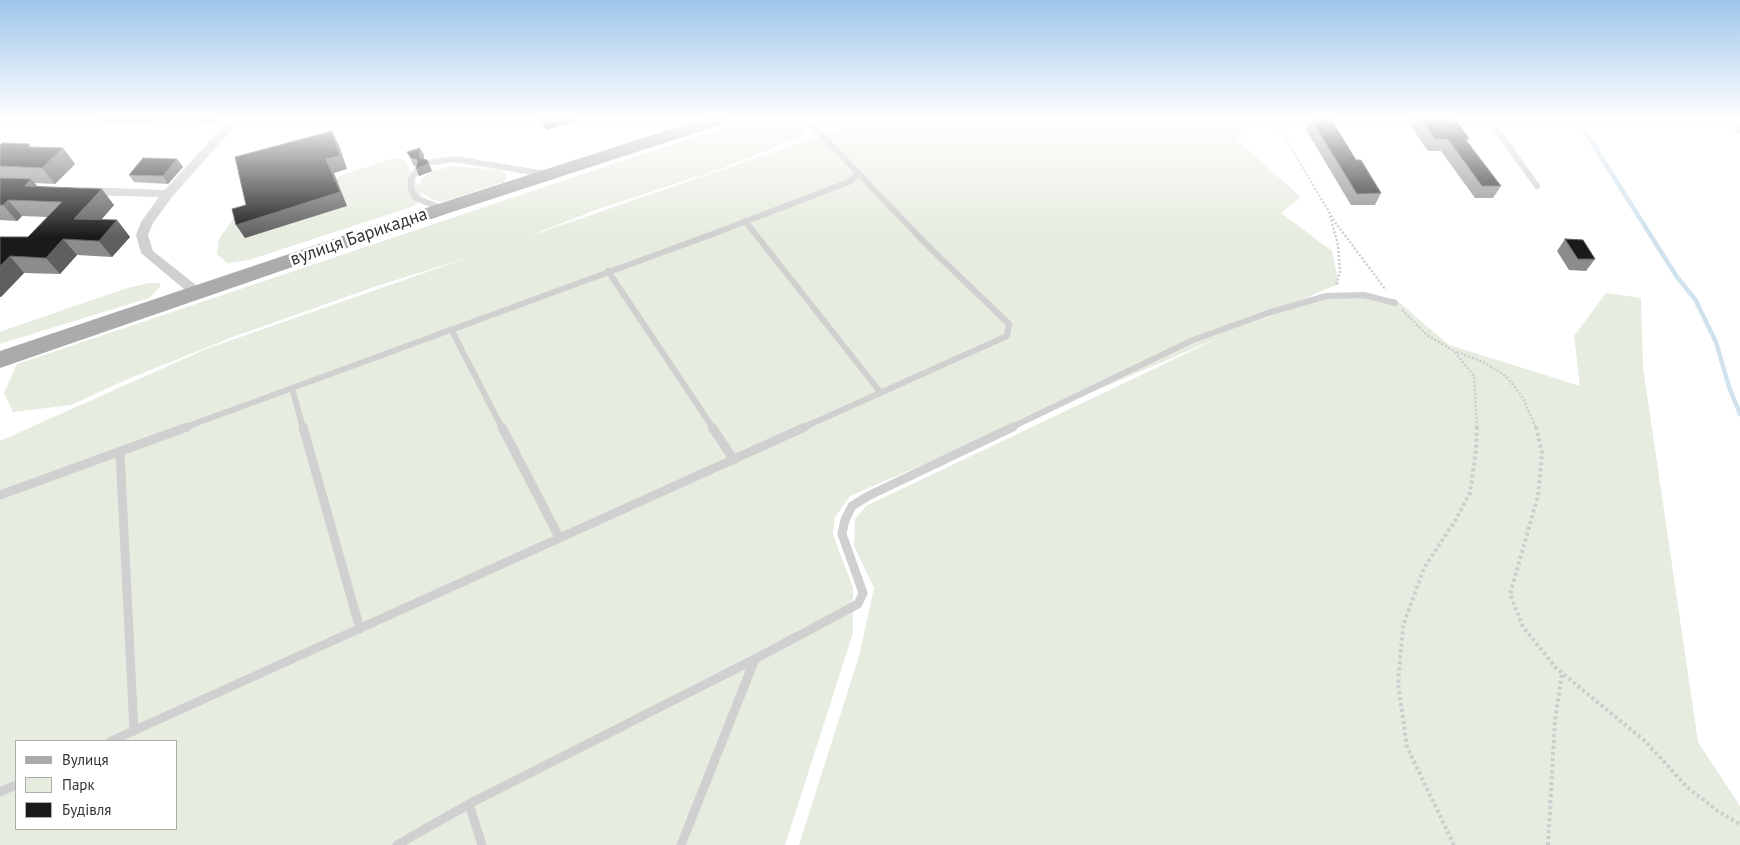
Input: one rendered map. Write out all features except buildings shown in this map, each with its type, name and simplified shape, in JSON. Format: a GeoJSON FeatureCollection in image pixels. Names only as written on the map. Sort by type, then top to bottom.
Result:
{"type":"FeatureCollection","features":[{"type":"Feature","properties":{"kind":"main road","name":"вулиця Барикадна"},"geometry":{"type":"LineString","coordinates":[[0,360],[196,292],[597,158]]}},
{"type":"Feature","properties":{"kind":"street"},"geometry":{"type":"LineString","coordinates":[[196,292],[147,253],[142,235],[147,222],[168,194],[200,158]]}},
{"type":"Feature","properties":{"kind":"street"},"geometry":{"type":"LineString","coordinates":[[69,191],[168,194]]}},
{"type":"Feature","properties":{"kind":"lane"},"geometry":{"type":"LineString","coordinates":[[114,740],[360,629],[559,536],[734,460],[1007,336],[1009,324],[930,248],[845,158]]}},
{"type":"Feature","properties":{"kind":"lane"},"geometry":{"type":"LineString","coordinates":[[1517,158],[1537,186]]}},
{"type":"Feature","properties":{"kind":"lane"},"geometry":{"type":"LineString","coordinates":[[428,163],[455,159],[548,174]]}},
{"type":"Feature","properties":{"kind":"lane"},"geometry":{"type":"LineString","coordinates":[[417,170],[411,179],[411,190],[416,198],[436,206],[439,210]]}},
{"type":"Feature","properties":{"kind":"lane"},"geometry":{"type":"LineString","coordinates":[[0,495],[120,453],[849,182],[859,173]]}},
{"type":"Feature","properties":{"kind":"lane"},"geometry":{"type":"LineString","coordinates":[[744,221],[881,393]]}},
{"type":"Feature","properties":{"kind":"lane"},"geometry":{"type":"LineString","coordinates":[[608,271],[734,460]]}},
{"type":"Feature","properties":{"kind":"lane"},"geometry":{"type":"LineString","coordinates":[[397,845],[468,804],[755,659],[858,604],[863,593],[845,548],[842,534],[845,520],[852,506],[868,496],[1193,340],[1268,313],[1326,296],[1364,295],[1395,303]]}},
{"type":"Feature","properties":{"kind":"lane"},"geometry":{"type":"LineString","coordinates":[[451,329],[559,536]]}},
{"type":"Feature","properties":{"kind":"lane"},"geometry":{"type":"LineString","coordinates":[[292,388],[360,629]]}},
{"type":"Feature","properties":{"kind":"lane"},"geometry":{"type":"LineString","coordinates":[[120,453],[134,731]]}},
{"type":"Feature","properties":{"kind":"lane"},"geometry":{"type":"LineString","coordinates":[[681,845],[755,659]]}},
{"type":"Feature","properties":{"kind":"lane"},"geometry":{"type":"LineString","coordinates":[[0,792],[15,784]]}},
{"type":"Feature","properties":{"kind":"lane"},"geometry":{"type":"LineString","coordinates":[[468,804],[482,845]]}},
{"type":"Feature","properties":{"kind":"path"},"geometry":{"type":"LineString","coordinates":[[1297,158],[1329,213],[1395,303],[1427,335],[1454,351],[1483,362],[1506,376],[1523,398],[1536,427],[1542,453],[1538,496],[1510,594],[1514,610],[1523,627],[1538,649],[1563,674],[1646,742],[1687,787],[1719,812],[1740,824]]}},
{"type":"Feature","properties":{"kind":"path"},"geometry":{"type":"LineString","coordinates":[[1326,296],[1334,289],[1340,272],[1338,246],[1329,213]]}},
{"type":"Feature","properties":{"kind":"path"},"geometry":{"type":"LineString","coordinates":[[1454,351],[1465,362],[1474,376],[1477,407],[1476,450],[1470,493],[1455,521],[1424,568],[1403,626],[1398,683],[1407,748],[1454,845]]}},
{"type":"Feature","properties":{"kind":"path"},"geometry":{"type":"LineString","coordinates":[[1548,845],[1555,720],[1563,674]]}},
{"type":"Feature","properties":{"kind":"green space"},"geometry":{"type":"Polygon","coordinates":[[[630,158],[746,158],[715,171],[601,208],[524,238],[755,158],[1258,158],[1301,197],[1281,213],[1332,251],[1339,284],[1252,324],[1322,294],[1395,299],[1449,345],[1580,386],[1574,336],[1606,293],[1641,298],[1643,367],[1698,742],[1740,806],[1740,845],[799,845],[859,656],[874,588],[854,546],[855,519],[866,506],[1223,336],[850,496],[835,517],[833,535],[853,587],[853,633],[785,845],[0,845],[0,441],[206,349],[470,257],[374,287],[233,337],[128,379],[71,405],[13,412],[4,393],[17,364],[630,158]]]}},
{"type":"Feature","properties":{"kind":"green space"},"geometry":{"type":"Polygon","coordinates":[[[390,159],[405,159],[419,187],[422,179],[430,172],[451,166],[499,170],[506,174],[506,179],[504,182],[442,202],[433,200],[421,192],[421,199],[414,206],[249,260],[227,263],[217,254],[219,239],[239,210],[390,159]]]}},
{"type":"Feature","properties":{"kind":"green space"},"geometry":{"type":"Polygon","coordinates":[[[148,283],[160,283],[160,287],[149,298],[0,344],[0,332],[124,289],[148,283]]]}},
{"type":"Feature","properties":{"kind":"waterway"},"geometry":{"type":"LineString","coordinates":[[1602,158],[1677,277],[1695,299],[1716,342],[1729,387],[1740,414]]}}]}
